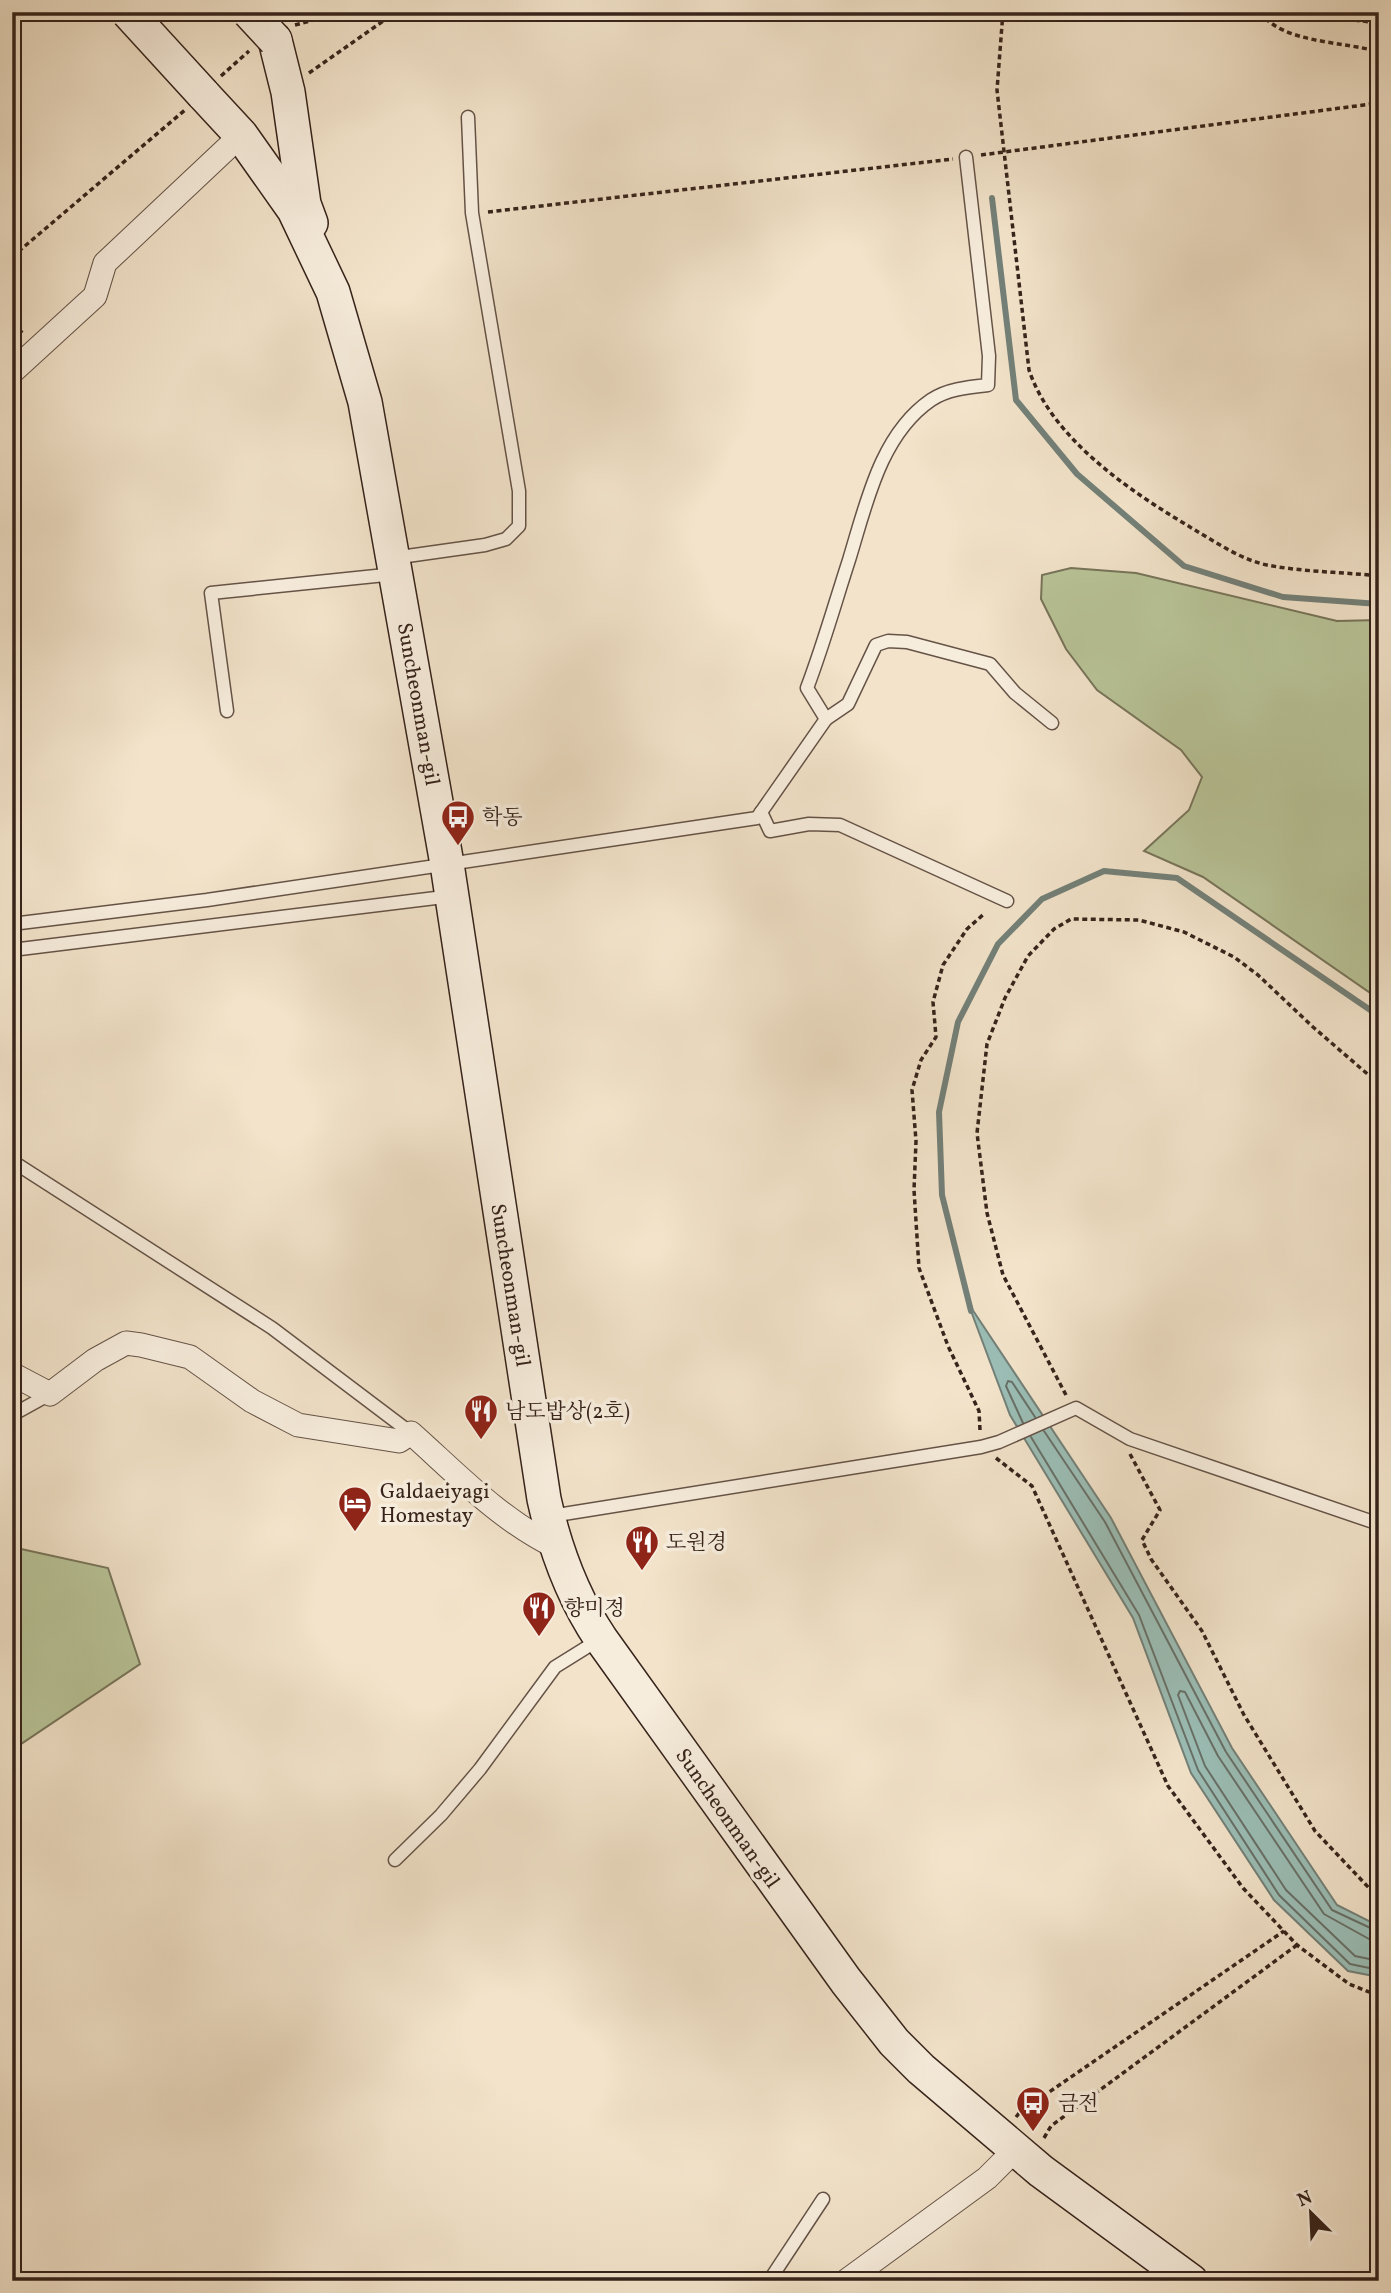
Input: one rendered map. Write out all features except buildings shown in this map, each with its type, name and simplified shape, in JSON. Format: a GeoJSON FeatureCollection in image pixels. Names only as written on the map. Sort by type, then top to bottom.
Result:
{"type":"FeatureCollection","features":[{"type":"Feature","properties":{"kind":"street","name":"Suncheonman-gil"},"geometry":{"type":"LineString","coordinates":[[128,12],[241,135],[294,209],[332,292],[365,402],[447,864],[552,1532],[583,1611],[831,1960],[894,2042],[921,2069],[1016,2149],[1191,2281]]}},
{"type":"Feature","properties":{"kind":"street"},"geometry":{"type":"LineString","coordinates":[[249,12],[271,38],[288,92],[304,204],[332,292]]}},
{"type":"Feature","properties":{"kind":"street"},"geometry":{"type":"LineString","coordinates":[[12,372],[95,296],[105,263],[241,135]]}},
{"type":"Feature","properties":{"kind":"street"},"geometry":{"type":"LineString","coordinates":[[12,1374],[50,1394],[95,1360],[126,1343],[190,1357],[252,1401],[298,1425],[399,1441],[411,1433],[510,1521],[530,1535],[552,1532]]}},
{"type":"Feature","properties":{"kind":"street"},"geometry":{"type":"LineString","coordinates":[[846,2281],[987,2178],[1016,2149]]}},
{"type":"Feature","properties":{"kind":"lane"},"geometry":{"type":"LineString","coordinates":[[227,711],[211,593],[394,566],[506,539],[519,526],[519,491],[471,213],[468,117]]}},
{"type":"Feature","properties":{"kind":"lane"},"geometry":{"type":"LineString","coordinates":[[826,719],[807,688],[868,495],[883,459],[914,413],[933,398],[965,388],[988,385],[989,356],[966,157]]}},
{"type":"Feature","properties":{"kind":"lane"},"geometry":{"type":"LineString","coordinates":[[12,924],[207,900],[757,818],[826,719],[848,704],[876,645],[888,641],[907,642],[990,664],[1015,693],[1052,723]]}},
{"type":"Feature","properties":{"kind":"lane"},"geometry":{"type":"LineString","coordinates":[[761,812],[770,831],[809,824],[839,825],[1007,901]]}},
{"type":"Feature","properties":{"kind":"lane"},"geometry":{"type":"LineString","coordinates":[[12,950],[452,896]]}},
{"type":"Feature","properties":{"kind":"lane"},"geometry":{"type":"LineString","coordinates":[[12,1161],[272,1328],[411,1433]]}},
{"type":"Feature","properties":{"kind":"lane"},"geometry":{"type":"LineString","coordinates":[[12,1415],[50,1394]]}},
{"type":"Feature","properties":{"kind":"lane"},"geometry":{"type":"LineString","coordinates":[[552,1532],[981,1447],[999,1442],[1076,1408],[1130,1439],[1379,1524]]}},
{"type":"Feature","properties":{"kind":"lane"},"geometry":{"type":"LineString","coordinates":[[396,1860],[441,1815],[480,1769],[555,1667],[601,1639]]}},
{"type":"Feature","properties":{"kind":"lane"},"geometry":{"type":"LineString","coordinates":[[769,2281],[823,2199]]}},
{"type":"Feature","properties":{"kind":"path"},"geometry":{"type":"LineString","coordinates":[[12,257],[271,38],[344,12]]}},
{"type":"Feature","properties":{"kind":"path"},"geometry":{"type":"LineString","coordinates":[[288,92],[304,77],[396,12]]}},
{"type":"Feature","properties":{"kind":"path"},"geometry":{"type":"LineString","coordinates":[[1003,12],[997,90],[1029,370],[1036,391],[1052,415],[1105,470],[1147,501],[1226,548],[1265,565],[1379,576]]}},
{"type":"Feature","properties":{"kind":"path"},"geometry":{"type":"LineString","coordinates":[[1260,12],[1272,25],[1299,35],[1379,52]]}},
{"type":"Feature","properties":{"kind":"path"},"geometry":{"type":"LineString","coordinates":[[1287,12],[1379,23]]}},
{"type":"Feature","properties":{"kind":"path"},"geometry":{"type":"LineString","coordinates":[[471,213],[966,157],[1379,103]]}},
{"type":"Feature","properties":{"kind":"path"},"geometry":{"type":"LineString","coordinates":[[985,913],[967,929],[943,965],[933,1002],[936,1037],[921,1060],[912,1090],[919,1268],[948,1346],[979,1412],[981,1447],[1032,1486],[1168,1786],[1243,1888],[1297,1945],[1349,1984],[1379,1996]]}},
{"type":"Feature","properties":{"kind":"path"},"geometry":{"type":"LineString","coordinates":[[1076,1408],[1062,1388],[1003,1275],[988,1213],[977,1133],[987,1044],[1005,998],[1028,956],[1054,929],[1071,919],[1139,920],[1184,932],[1234,957],[1258,975],[1312,1027],[1379,1084]]}},
{"type":"Feature","properties":{"kind":"path"},"geometry":{"type":"LineString","coordinates":[[1130,1439],[1130,1456],[1160,1510],[1142,1540],[1152,1559],[1202,1631],[1244,1714],[1315,1831],[1370,1889],[1379,1891]]}},
{"type":"Feature","properties":{"kind":"path"},"geometry":{"type":"LineString","coordinates":[[1016,2149],[1020,2112],[1284,1931]]}},
{"type":"Feature","properties":{"kind":"path"},"geometry":{"type":"LineString","coordinates":[[1016,2149],[1297,1945]]}},
{"type":"Feature","properties":{"kind":"green space"},"geometry":{"type":"Polygon","coordinates":[[[1071,568],[1136,573],[1337,621],[1379,620],[1379,999],[1203,877],[1144,851],[1189,810],[1202,777],[1181,750],[1097,690],[1066,649],[1041,599],[1042,575],[1071,568]]]}},
{"type":"Feature","properties":{"kind":"green space"},"geometry":{"type":"Polygon","coordinates":[[[12,1547],[108,1568],[140,1664],[12,1750],[12,1547]]]}},
{"type":"Feature","properties":{"kind":"water"},"geometry":{"type":"Polygon","coordinates":[[[968,1303],[1111,1518],[1232,1748],[1337,1905],[1379,1926],[1379,1977],[1348,1971],[1274,1900],[1191,1773],[1133,1618],[1010,1415],[968,1303]]]}},
{"type":"Feature","properties":{"kind":"waterway"},"geometry":{"type":"LineString","coordinates":[[992,198],[1016,400],[1077,474],[1184,566],[1283,597],[1379,604]]}},
{"type":"Feature","properties":{"kind":"waterway"},"geometry":{"type":"LineString","coordinates":[[971,1311],[942,1195],[939,1112],[958,1022],[998,944],[1042,899],[1104,871],[1177,878],[1379,1016]]}},
{"type":"Feature","properties":{"kind":"place","name":"학동"},"geometry":{"type":"Point","coordinates":[458,847]}},
{"type":"Feature","properties":{"kind":"place","name":"남도밥상(2호)"},"geometry":{"type":"Point","coordinates":[481,1441]}},
{"type":"Feature","properties":{"kind":"place","name":"Galdaeiyagi Homestay"},"geometry":{"type":"Point","coordinates":[355,1533]}},
{"type":"Feature","properties":{"kind":"place","name":"도원경"},"geometry":{"type":"Point","coordinates":[642,1572]}},
{"type":"Feature","properties":{"kind":"place","name":"향미정"},"geometry":{"type":"Point","coordinates":[539,1638]}},
{"type":"Feature","properties":{"kind":"place","name":"금전"},"geometry":{"type":"Point","coordinates":[1033,2133]}}]}
